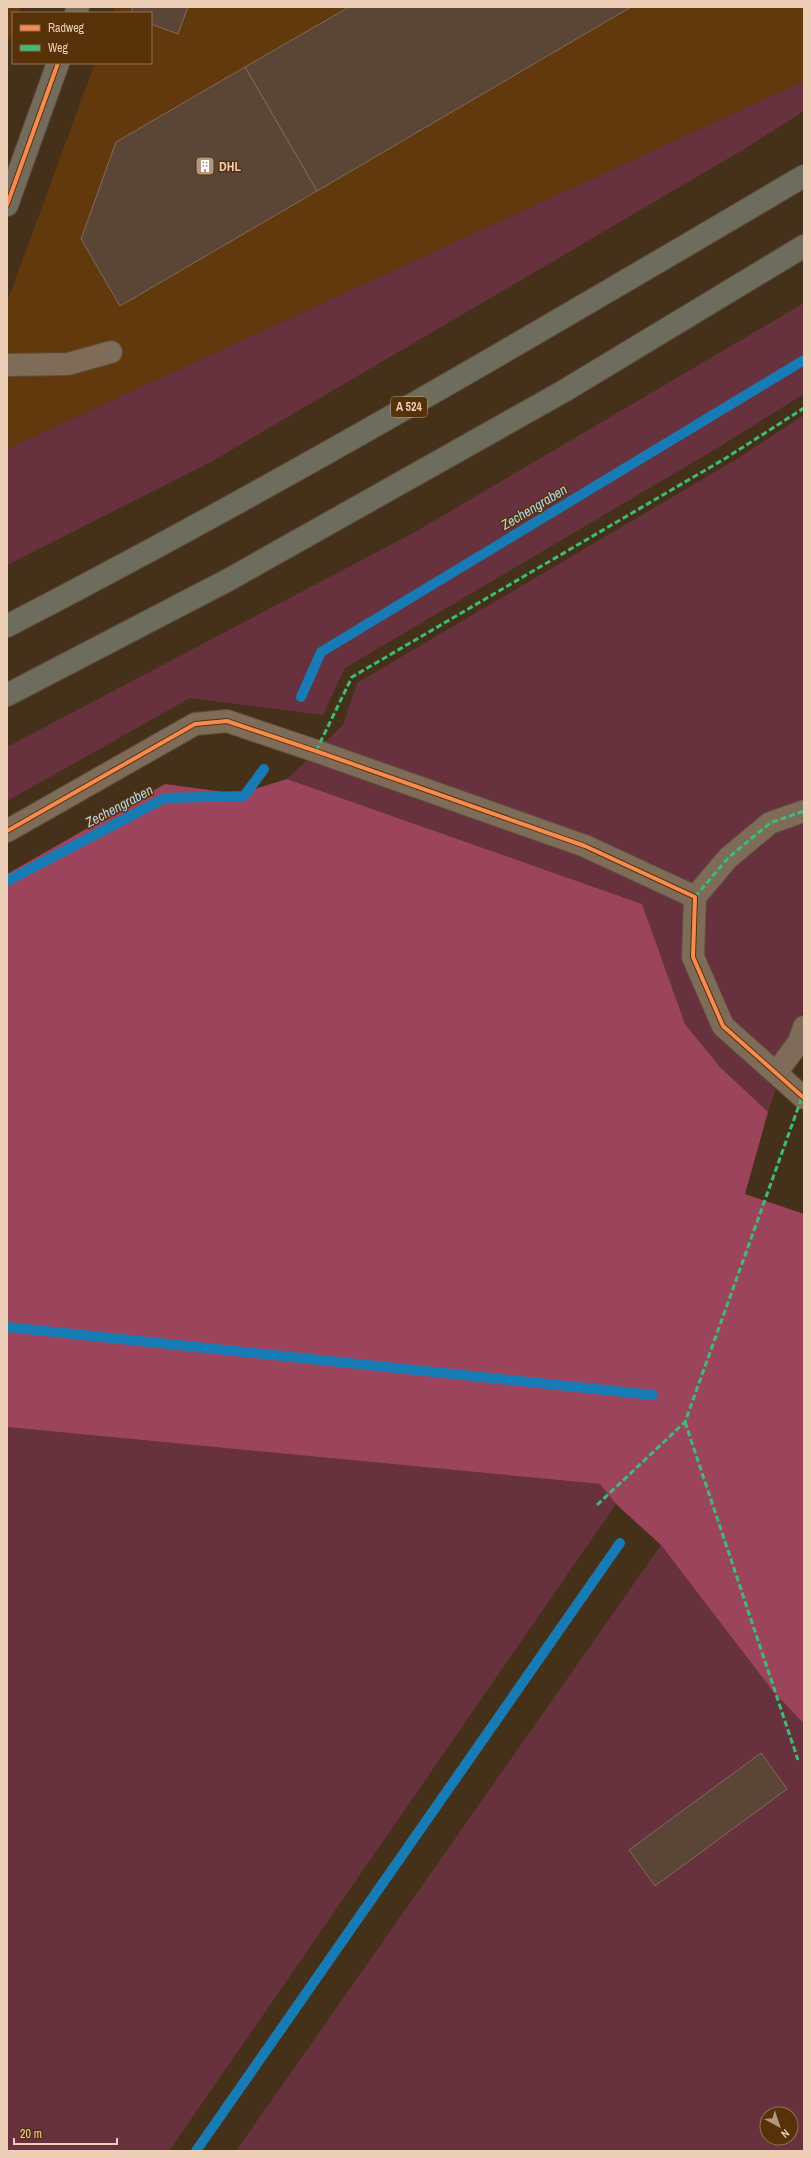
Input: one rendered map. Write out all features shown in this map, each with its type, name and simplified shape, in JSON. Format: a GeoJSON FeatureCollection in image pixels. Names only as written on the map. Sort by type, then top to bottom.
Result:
{"type":"FeatureCollection","features":[{"type":"Feature","properties":{"kind":"highway","name":"A 524"},"geometry":{"type":"LineString","coordinates":[[7,626],[139,558],[496,358],[804,176]]}},
{"type":"Feature","properties":{"kind":"highway"},"geometry":{"type":"LineString","coordinates":[[7,695],[228,580],[564,391],[804,246]]}},
{"type":"Feature","properties":{"kind":"main road"},"geometry":{"type":"LineString","coordinates":[[7,205],[58,64]]}},
{"type":"Feature","properties":{"kind":"street"},"geometry":{"type":"LineString","coordinates":[[7,365],[68,364],[111,352]]}},
{"type":"Feature","properties":{"kind":"street"},"geometry":{"type":"LineString","coordinates":[[7,831],[195,724],[227,722],[585,846],[695,897]]}},
{"type":"Feature","properties":{"kind":"street"},"geometry":{"type":"LineString","coordinates":[[804,811],[770,823],[728,858],[695,897],[693,957],[723,1026],[804,1098]]}},
{"type":"Feature","properties":{"kind":"street"},"geometry":{"type":"LineString","coordinates":[[776,1073],[799,1042],[804,1027]]}},
{"type":"Feature","properties":{"kind":"shaded area"},"geometry":{"type":"Polygon","coordinates":[[[7,7],[21,7],[19,12],[12,12],[12,32],[7,46],[7,7]]]}},
{"type":"Feature","properties":{"kind":"shaded area"},"geometry":{"type":"Polygon","coordinates":[[[115,7],[804,7],[804,81],[7,449],[7,302],[95,64],[152,64],[152,12],[113,12],[115,7]]]}},
{"type":"Feature","properties":{"kind":"shaded area"},"geometry":{"type":"Polygon","coordinates":[[[804,81],[804,111],[746,148],[211,462],[7,565],[7,449],[804,81]]]}},
{"type":"Feature","properties":{"kind":"shaded area"},"geometry":{"type":"Polygon","coordinates":[[[804,303],[804,394],[719,447],[345,668],[323,715],[190,698],[7,801],[7,747],[415,532],[804,303]]]}},
{"type":"Feature","properties":{"kind":"shaded area"},"geometry":{"type":"Polygon","coordinates":[[[804,415],[804,1008],[768,1112],[720,1067],[685,1024],[642,904],[287,779],[343,725],[357,683],[735,460],[804,415]]]}},
{"type":"Feature","properties":{"kind":"shaded area"},"geometry":{"type":"Polygon","coordinates":[[[287,779],[642,904],[685,1024],[720,1067],[768,1112],[745,1194],[804,1214],[804,1724],[772,1690],[661,1545],[616,1504],[600,1484],[7,1427],[7,874],[165,784],[239,794],[287,779]]]}},
{"type":"Feature","properties":{"kind":"shaded area"},"geometry":{"type":"Polygon","coordinates":[[[7,1427],[600,1484],[616,1504],[169,2151],[7,2151],[7,1427]]]}},
{"type":"Feature","properties":{"kind":"shaded area"},"geometry":{"type":"Polygon","coordinates":[[[661,1545],[772,1690],[804,1724],[804,2151],[236,2151],[661,1545]]]}},
{"type":"Feature","properties":{"kind":"building"},"geometry":{"type":"Polygon","coordinates":[[[133,7],[188,7],[178,34],[152,24],[152,12],[131,12],[133,7]]]}},
{"type":"Feature","properties":{"kind":"building"},"geometry":{"type":"Polygon","coordinates":[[[349,7],[631,7],[317,191],[245,67],[349,7]]]}},
{"type":"Feature","properties":{"kind":"building","name":"DHL"},"geometry":{"type":"Polygon","coordinates":[[[245,67],[317,191],[120,306],[81,239],[116,142],[245,67]]]}},
{"type":"Feature","properties":{"kind":"building"},"geometry":{"type":"Polygon","coordinates":[[[761,1753],[787,1789],[655,1886],[629,1850],[761,1753]]]}},
{"type":"Feature","properties":{"kind":"waterway","name":"Zechengraben"},"geometry":{"type":"LineString","coordinates":[[301,697],[321,652],[804,360]]}},
{"type":"Feature","properties":{"kind":"waterway","name":"Zechengraben"},"geometry":{"type":"LineString","coordinates":[[7,881],[165,798],[244,796],[264,769]]}},
{"type":"Feature","properties":{"kind":"waterway"},"geometry":{"type":"LineString","coordinates":[[7,1327],[653,1395]]}},
{"type":"Feature","properties":{"kind":"waterway"},"geometry":{"type":"LineString","coordinates":[[196,2151],[620,1543]]}},
{"type":"Feature","properties":{"kind":"marked path"},"geometry":{"type":"LineString","coordinates":[[316,751],[352,677],[726,458],[804,408]]}},
{"type":"Feature","properties":{"kind":"marked path"},"geometry":{"type":"LineString","coordinates":[[695,897],[728,858],[770,823],[804,811]]}},
{"type":"Feature","properties":{"kind":"marked path"},"geometry":{"type":"LineString","coordinates":[[597,1505],[685,1422],[802,1097]]}},
{"type":"Feature","properties":{"kind":"marked path"},"geometry":{"type":"LineString","coordinates":[[685,1422],[798,1760]]}},
{"type":"Feature","properties":{"kind":"cycle path"},"geometry":{"type":"LineString","coordinates":[[7,205],[58,64]]}},
{"type":"Feature","properties":{"kind":"cycle path"},"geometry":{"type":"LineString","coordinates":[[7,831],[195,724],[227,721],[585,846],[695,897],[693,957],[723,1026],[804,1098]]}},
{"type":"Feature","properties":{"kind":"place","name":"DHL"},"geometry":{"type":"Point","coordinates":[205,166]}}]}
